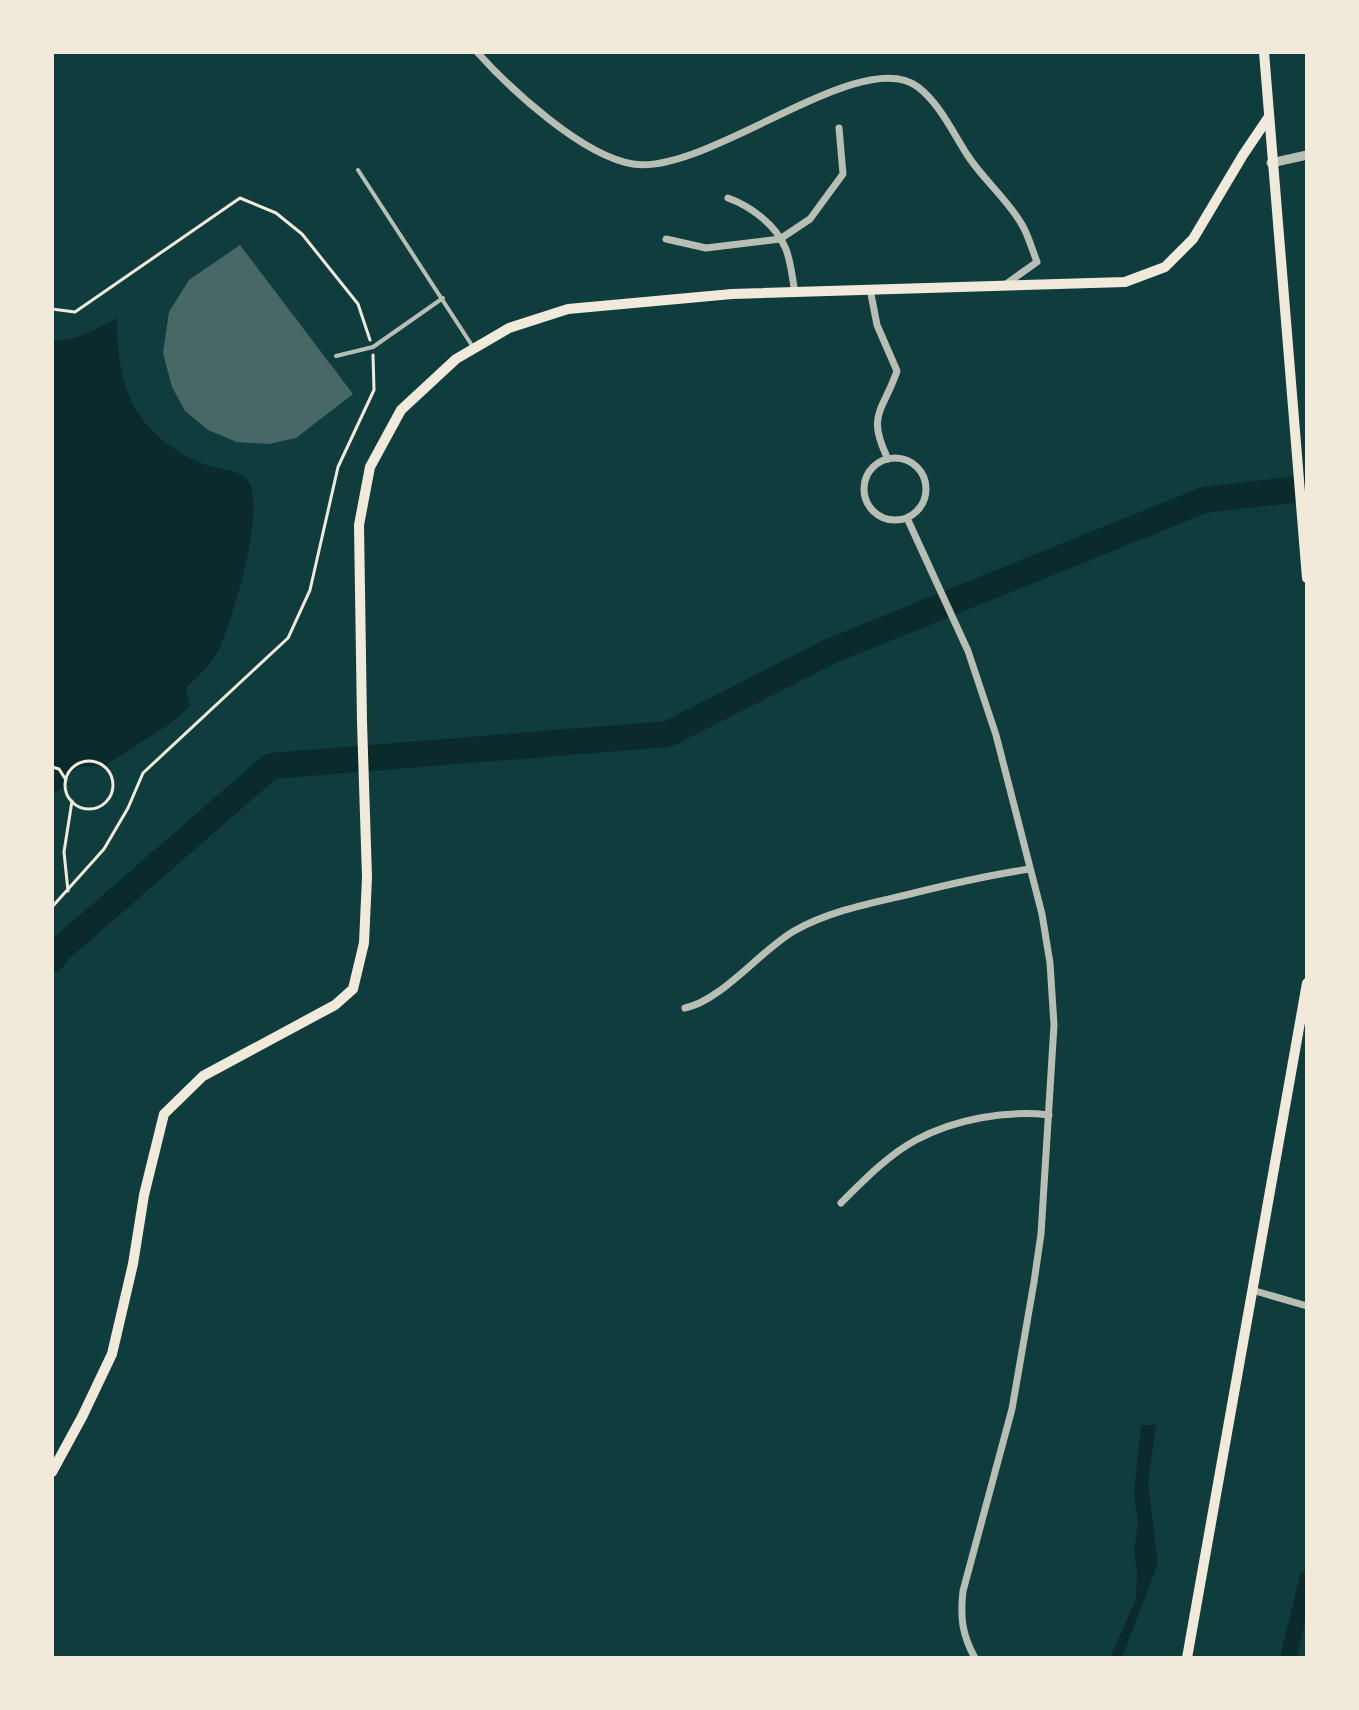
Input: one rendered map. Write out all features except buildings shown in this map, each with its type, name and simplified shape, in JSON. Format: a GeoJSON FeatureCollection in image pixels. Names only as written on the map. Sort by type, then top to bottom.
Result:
{"type":"FeatureCollection","features":[{"type":"Feature","properties":{"kind":"main road"},"geometry":{"type":"LineString","coordinates":[[1264,52],[1307,578]]}},
{"type":"Feature","properties":{"kind":"main road"},"geometry":{"type":"LineString","coordinates":[[52,1472],[112,1354],[164,1114],[203,1076],[335,1005],[353,989],[364,943],[367,877],[359,525],[370,467],[401,410],[456,359],[509,328],[568,309],[732,294],[1125,282],[1165,267],[1193,239],[1268,118]]}},
{"type":"Feature","properties":{"kind":"main road"},"geometry":{"type":"LineString","coordinates":[[1187,1658],[1307,983]]}},
{"type":"Feature","properties":{"kind":"street"},"geometry":{"type":"LineString","coordinates":[[477,52],[548,119],[604,156],[634,165],[659,165],[682,160],[783,113],[863,82],[888,76],[916,85],[934,103],[971,160],[1022,224],[1037,262],[1005,285]]}},
{"type":"Feature","properties":{"kind":"street"},"geometry":{"type":"LineString","coordinates":[[666,239],[706,248],[780,239],[810,219],[843,174],[839,128]]}},
{"type":"Feature","properties":{"kind":"street"},"geometry":{"type":"LineString","coordinates":[[1271,163],[1307,155]]}},
{"type":"Feature","properties":{"kind":"street"},"geometry":{"type":"LineString","coordinates":[[728,198],[750,206],[780,239],[786,248],[795,292]]}},
{"type":"Feature","properties":{"kind":"street"},"geometry":{"type":"LineString","coordinates":[[870,289],[877,325],[897,371],[877,420],[877,437],[888,459]]}},
{"type":"Feature","properties":{"kind":"street"},"geometry":{"type":"LineString","coordinates":[[888,459],[911,463],[921,473],[926,486],[925,499],[919,509],[907,518],[894,521],[879,517],[868,505],[864,486],[869,472],[888,459]]}},
{"type":"Feature","properties":{"kind":"street"},"geometry":{"type":"LineString","coordinates":[[907,518],[968,651],[996,735],[1042,914],[1050,963],[1054,1025],[1041,1234],[1021,1364],[1012,1409],[963,1591],[960,1615],[962,1631],[975,1658]]}},
{"type":"Feature","properties":{"kind":"street"},"geometry":{"type":"LineString","coordinates":[[685,1008],[693,1007],[726,985],[761,954],[797,929],[831,915],[949,884],[1030,869]]}},
{"type":"Feature","properties":{"kind":"street"},"geometry":{"type":"LineString","coordinates":[[841,1203],[914,1140],[964,1122],[1014,1114],[1049,1115]]}},
{"type":"Feature","properties":{"kind":"street"},"geometry":{"type":"LineString","coordinates":[[1252,1290],[1303,1305]]}},
{"type":"Feature","properties":{"kind":"lane"},"geometry":{"type":"LineString","coordinates":[[358,170],[474,349]]}},
{"type":"Feature","properties":{"kind":"lane"},"geometry":{"type":"LineString","coordinates":[[336,356],[373,347],[443,298]]}},
{"type":"Feature","properties":{"kind":"path"},"geometry":{"type":"LineString","coordinates":[[52,309],[75,312],[240,198],[276,213],[302,234],[358,304],[373,347],[374,390],[338,467],[310,590],[288,638],[143,773],[128,808],[104,849],[52,907]]}},
{"type":"Feature","properties":{"kind":"path"},"geometry":{"type":"LineString","coordinates":[[88,761],[103,766],[112,779],[111,794],[100,805],[86,808],[72,801],[65,788],[66,780],[74,766],[88,761]]}},
{"type":"Feature","properties":{"kind":"path"},"geometry":{"type":"LineString","coordinates":[[52,767],[59,769],[66,780]]}},
{"type":"Feature","properties":{"kind":"path"},"geometry":{"type":"LineString","coordinates":[[68,891],[64,852],[72,801]]}},
{"type":"Feature","properties":{"kind":"water"},"geometry":{"type":"Polygon","coordinates":[[[117,318],[121,368],[136,409],[148,427],[185,455],[209,466],[235,472],[248,481],[253,494],[251,539],[239,592],[218,651],[204,671],[186,688],[190,706],[170,724],[106,765],[78,767],[65,777],[62,788],[52,794],[52,340],[78,337],[117,318]]]}},
{"type":"Feature","properties":{"kind":"water"},"geometry":{"type":"Polygon","coordinates":[[[1141,1425],[1156,1425],[1148,1483],[1158,1563],[1122,1658],[1110,1658],[1136,1599],[1134,1550],[1138,1522],[1134,1495],[1141,1425]]]}},
{"type":"Feature","properties":{"kind":"waterway"},"geometry":{"type":"LineString","coordinates":[[52,960],[57,952],[271,766],[668,734],[831,651],[1204,500],[1307,488]]}},
{"type":"Feature","properties":{"kind":"waterway"},"geometry":{"type":"LineString","coordinates":[[1288,1658],[1307,1580]]}}]}
